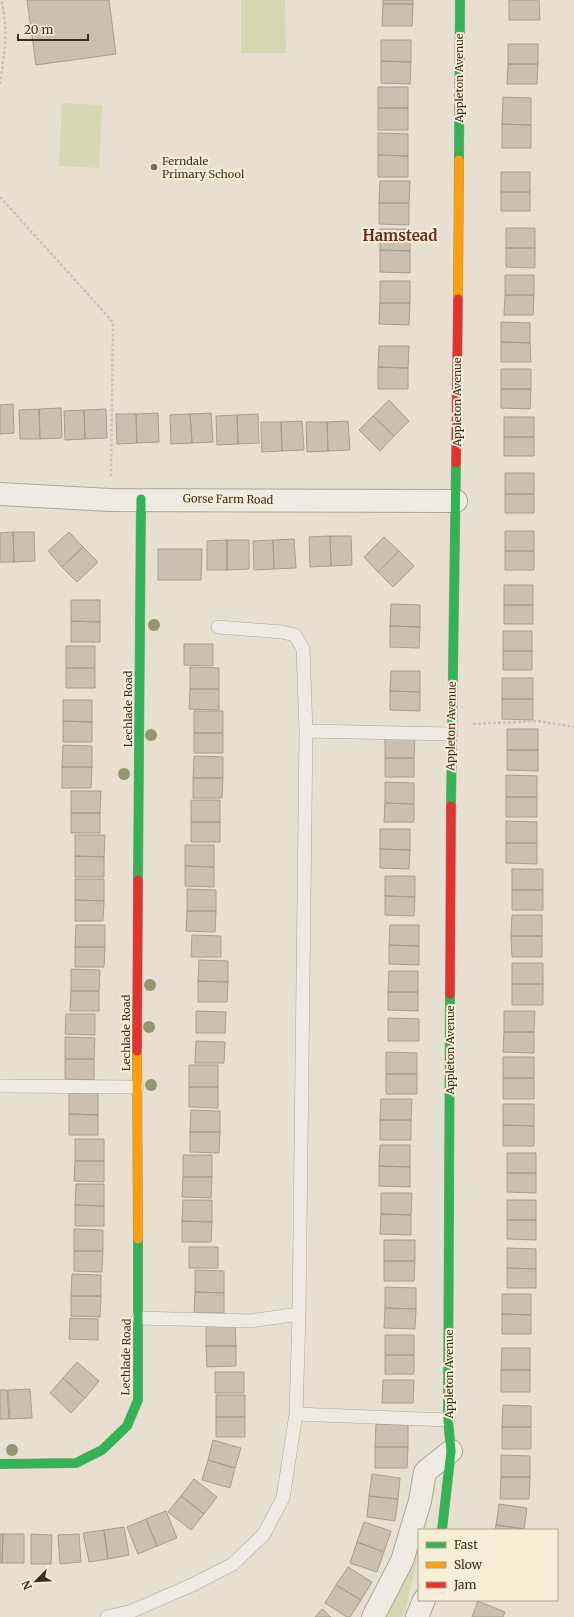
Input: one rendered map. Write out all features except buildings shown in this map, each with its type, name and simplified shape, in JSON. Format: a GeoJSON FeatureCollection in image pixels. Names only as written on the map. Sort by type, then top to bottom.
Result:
{"type":"FeatureCollection","features":[{"type":"Feature","properties":{"kind":"street","name":"Appleton Avenue"},"geometry":{"type":"LineString","coordinates":[[442,1529],[451,1451],[448,1420],[451,730],[456,501],[460,0]]}},
{"type":"Feature","properties":{"kind":"street","name":"Gorse Farm Road"},"geometry":{"type":"LineString","coordinates":[[0,494],[110,500],[456,501]]}},
{"type":"Feature","properties":{"kind":"street","name":"Lechlade Road"},"geometry":{"type":"LineString","coordinates":[[0,1464],[76,1463],[102,1450],[127,1426],[138,1400],[137,1087],[141,499]]}},
{"type":"Feature","properties":{"kind":"street"},"geometry":{"type":"LineString","coordinates":[[373,1617],[402,1561],[420,1501],[424,1472],[451,1451]]}},
{"type":"Feature","properties":{"kind":"street"},"geometry":{"type":"LineString","coordinates":[[417,1617],[424,1601]]}},
{"type":"Feature","properties":{"kind":"lane"},"geometry":{"type":"LineString","coordinates":[[107,1617],[132,1611],[192,1585],[233,1564],[264,1534],[283,1498],[296,1414],[299,1314],[306,731],[303,649],[295,634],[218,627]]}},
{"type":"Feature","properties":{"kind":"lane"},"geometry":{"type":"LineString","coordinates":[[306,731],[451,730]]}},
{"type":"Feature","properties":{"kind":"lane"},"geometry":{"type":"LineString","coordinates":[[0,1086],[137,1087]]}},
{"type":"Feature","properties":{"kind":"lane"},"geometry":{"type":"LineString","coordinates":[[138,1318],[250,1321],[299,1314]]}},
{"type":"Feature","properties":{"kind":"lane"},"geometry":{"type":"LineString","coordinates":[[296,1414],[448,1420]]}},
{"type":"Feature","properties":{"kind":"path"},"geometry":{"type":"LineString","coordinates":[[0,84],[4,54],[6,16],[1,0]]}},
{"type":"Feature","properties":{"kind":"path"},"geometry":{"type":"LineString","coordinates":[[0,197],[113,322],[110,500]]}},
{"type":"Feature","properties":{"kind":"path"},"geometry":{"type":"LineString","coordinates":[[451,730],[538,722],[574,727]]}},
{"type":"Feature","properties":{"kind":"green space"},"geometry":{"type":"Polygon","coordinates":[[[241,0],[285,0],[286,53],[241,53],[241,0]]]}},
{"type":"Feature","properties":{"kind":"green space"},"geometry":{"type":"Polygon","coordinates":[[[62,103],[102,105],[99,168],[59,166],[62,103]]]}},
{"type":"Feature","properties":{"kind":"green space"},"geometry":{"type":"Polygon","coordinates":[[[427,1488],[435,1488],[424,1529],[418,1529],[418,1556],[405,1611],[402,1617],[380,1617],[427,1488]]]}},
{"type":"Feature","properties":{"kind":"traffic: fast"},"geometry":{"type":"LineString","coordinates":[[459,160],[460,0]]}},
{"type":"Feature","properties":{"kind":"traffic: fast"},"geometry":{"type":"LineString","coordinates":[[451,806],[456,463]]}},
{"type":"Feature","properties":{"kind":"traffic: fast"},"geometry":{"type":"LineString","coordinates":[[138,880],[141,499]]}},
{"type":"Feature","properties":{"kind":"traffic: fast"},"geometry":{"type":"LineString","coordinates":[[442,1529],[451,1451],[448,1420],[450,994]]}},
{"type":"Feature","properties":{"kind":"traffic: fast"},"geometry":{"type":"LineString","coordinates":[[0,1464],[76,1463],[102,1450],[127,1426],[138,1400],[138,1239]]}},
{"type":"Feature","properties":{"kind":"traffic: slow"},"geometry":{"type":"LineString","coordinates":[[458,299],[459,160]]}},
{"type":"Feature","properties":{"kind":"traffic: slow"},"geometry":{"type":"LineString","coordinates":[[137,1051],[138,1239]]}},
{"type":"Feature","properties":{"kind":"traffic: jam"},"geometry":{"type":"LineString","coordinates":[[456,463],[458,299]]}},
{"type":"Feature","properties":{"kind":"traffic: jam"},"geometry":{"type":"LineString","coordinates":[[450,994],[451,806]]}},
{"type":"Feature","properties":{"kind":"traffic: jam"},"geometry":{"type":"LineString","coordinates":[[137,1051],[138,880]]}},
{"type":"Feature","properties":{"kind":"place","name":"Ferndale Primary School"},"geometry":{"type":"Point","coordinates":[154,167]}},
{"type":"Feature","properties":{"kind":"district","name":"Hamstead"},"geometry":{"type":"Point","coordinates":[400,236]}}]}
